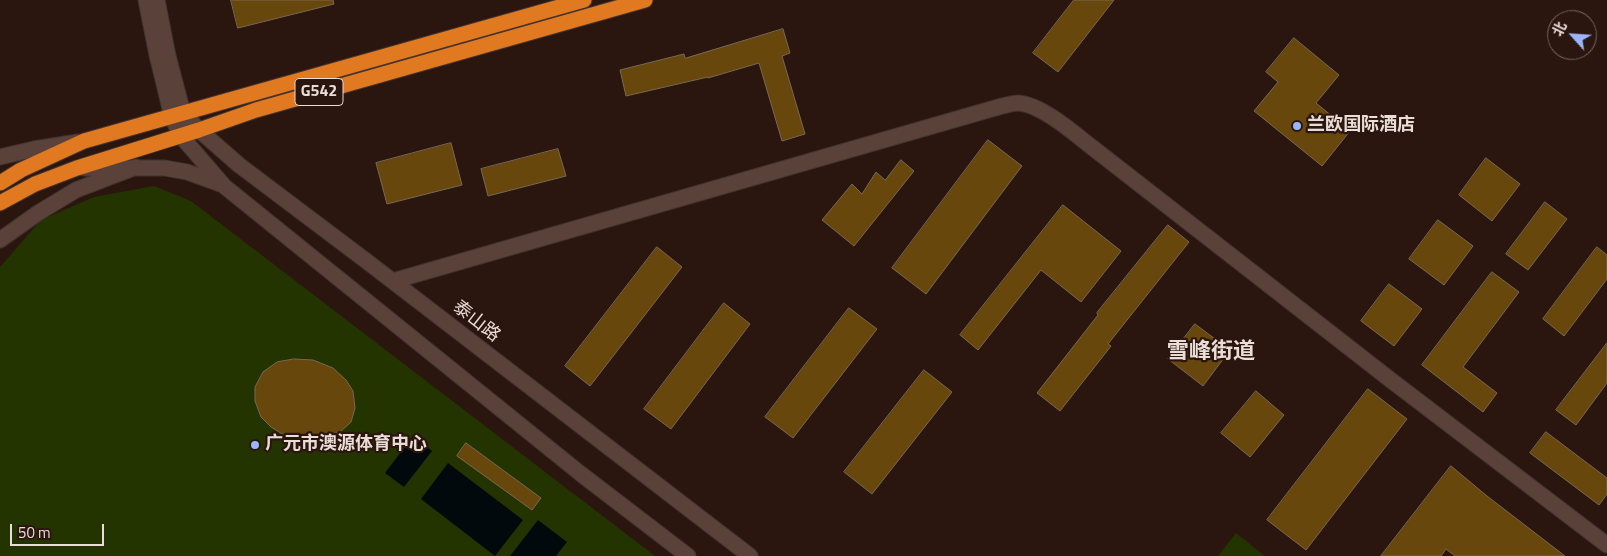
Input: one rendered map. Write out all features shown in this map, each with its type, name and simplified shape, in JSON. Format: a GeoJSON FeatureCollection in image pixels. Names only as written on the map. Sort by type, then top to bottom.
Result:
{"type":"FeatureCollection","features":[{"type":"Feature","properties":{"kind":"highway","name":"G542"},"geometry":{"type":"LineString","coordinates":[[0,184],[22,170],[84,141],[584,0]]}},
{"type":"Feature","properties":{"kind":"highway","name":"G542"},"geometry":{"type":"LineString","coordinates":[[0,203],[34,184],[77,168],[181,136],[256,110],[645,0]]}},
{"type":"Feature","properties":{"kind":"street"},"geometry":{"type":"LineString","coordinates":[[146,0],[157,55],[178,115]]}},
{"type":"Feature","properties":{"kind":"street"},"geometry":{"type":"LineString","coordinates":[[157,0],[181,136],[224,186],[581,474],[688,556]]}},
{"type":"Feature","properties":{"kind":"street"},"geometry":{"type":"LineString","coordinates":[[393,281],[1018,103],[1034,108],[1051,117],[1093,148],[1392,381],[1607,545]]}},
{"type":"Feature","properties":{"kind":"street","name":"泰山路"},"geometry":{"type":"LineString","coordinates":[[178,115],[199,130],[239,165],[750,556]]}},
{"type":"Feature","properties":{"kind":"street"},"geometry":{"type":"LineString","coordinates":[[0,157],[34,148],[84,141]]}},
{"type":"Feature","properties":{"kind":"street"},"geometry":{"type":"LineString","coordinates":[[0,240],[38,213],[76,190],[136,167]]}},
{"type":"Feature","properties":{"kind":"street"},"geometry":{"type":"LineString","coordinates":[[77,168],[165,168],[188,172],[224,186]]}},
{"type":"Feature","properties":{"kind":"green space","name":"广元市澳源体育中心"},"geometry":{"type":"Polygon","coordinates":[[[154,186],[191,201],[655,556],[0,556],[0,267],[41,220],[94,197],[154,186]]]}},
{"type":"Feature","properties":{"kind":"green space"},"geometry":{"type":"Polygon","coordinates":[[[1236,533],[1265,556],[1218,556],[1236,533]]]}},
{"type":"Feature","properties":{"kind":"shaded area"},"geometry":{"type":"Polygon","coordinates":[[[413,436],[432,451],[404,487],[385,473],[413,436]]]}},
{"type":"Feature","properties":{"kind":"shaded area"},"geometry":{"type":"Polygon","coordinates":[[[448,463],[523,520],[495,556],[421,499],[448,463]]]}},
{"type":"Feature","properties":{"kind":"shaded area"},"geometry":{"type":"Polygon","coordinates":[[[538,520],[567,542],[556,556],[510,556],[538,520]]]}},
{"type":"Feature","properties":{"kind":"building"},"geometry":{"type":"Polygon","coordinates":[[[231,0],[333,0],[334,4],[238,28],[231,0]]]}},
{"type":"Feature","properties":{"kind":"building"},"geometry":{"type":"Polygon","coordinates":[[[1074,0],[1114,0],[1058,72],[1033,53],[1074,0]]]}},
{"type":"Feature","properties":{"kind":"building"},"geometry":{"type":"Polygon","coordinates":[[[783,29],[790,53],[782,56],[805,134],[782,141],[759,63],[708,78],[626,96],[620,70],[684,54],[685,58],[783,29]]]}},
{"type":"Feature","properties":{"kind":"building"},"geometry":{"type":"Polygon","coordinates":[[[1294,38],[1339,75],[1316,103],[1350,131],[1322,166],[1254,111],[1278,82],[1266,72],[1294,38]]]}},
{"type":"Feature","properties":{"kind":"building"},"geometry":{"type":"Polygon","coordinates":[[[988,140],[1022,166],[926,294],[892,268],[988,140]]]}},
{"type":"Feature","properties":{"kind":"building"},"geometry":{"type":"Polygon","coordinates":[[[451,143],[462,185],[387,204],[376,163],[451,143]]]}},
{"type":"Feature","properties":{"kind":"building"},"geometry":{"type":"Polygon","coordinates":[[[558,149],[566,176],[488,196],[481,169],[558,149]]]}},
{"type":"Feature","properties":{"kind":"building"},"geometry":{"type":"Polygon","coordinates":[[[1486,158],[1520,184],[1492,221],[1459,195],[1486,158]]]}},
{"type":"Feature","properties":{"kind":"building"},"geometry":{"type":"Polygon","coordinates":[[[901,160],[914,171],[854,246],[822,220],[852,184],[862,194],[876,172],[885,180],[901,160]]]}},
{"type":"Feature","properties":{"kind":"building"},"geometry":{"type":"Polygon","coordinates":[[[1545,202],[1567,219],[1528,270],[1506,254],[1545,202]]]}},
{"type":"Feature","properties":{"kind":"building"},"geometry":{"type":"Polygon","coordinates":[[[1063,205],[1121,251],[1081,302],[1041,270],[978,350],[960,335],[1063,205]]]}},
{"type":"Feature","properties":{"kind":"building"},"geometry":{"type":"Polygon","coordinates":[[[1438,220],[1473,246],[1444,285],[1409,259],[1438,220]]]}},
{"type":"Feature","properties":{"kind":"building"},"geometry":{"type":"Polygon","coordinates":[[[1168,225],[1189,242],[1108,344],[1111,346],[1060,411],[1037,393],[1098,315],[1097,313],[1168,225]]]}},
{"type":"Feature","properties":{"kind":"building"},"geometry":{"type":"Polygon","coordinates":[[[657,247],[682,267],[590,386],[565,366],[657,247]]]}},
{"type":"Feature","properties":{"kind":"building"},"geometry":{"type":"Polygon","coordinates":[[[1597,247],[1607,255],[1607,279],[1564,336],[1543,319],[1597,247]]]}},
{"type":"Feature","properties":{"kind":"building"},"geometry":{"type":"Polygon","coordinates":[[[1492,272],[1519,292],[1463,367],[1497,393],[1483,412],[1422,365],[1492,272]]]}},
{"type":"Feature","properties":{"kind":"building"},"geometry":{"type":"Polygon","coordinates":[[[1389,284],[1422,309],[1394,346],[1361,321],[1389,284]]]}},
{"type":"Feature","properties":{"kind":"building"},"geometry":{"type":"Polygon","coordinates":[[[724,303],[750,324],[671,429],[644,409],[724,303]]]}},
{"type":"Feature","properties":{"kind":"building"},"geometry":{"type":"Polygon","coordinates":[[[849,308],[877,329],[793,438],[765,417],[849,308]]]}},
{"type":"Feature","properties":{"kind":"building"},"geometry":{"type":"Polygon","coordinates":[[[1195,324],[1230,350],[1203,386],[1168,359],[1195,324]]]}},
{"type":"Feature","properties":{"kind":"building"},"geometry":{"type":"Polygon","coordinates":[[[1607,343],[1607,383],[1576,425],[1556,410],[1607,343]]]}},
{"type":"Feature","properties":{"kind":"building"},"geometry":{"type":"Polygon","coordinates":[[[294,359],[313,360],[333,368],[346,380],[353,391],[355,408],[351,422],[340,432],[327,437],[306,440],[284,435],[271,427],[261,417],[255,401],[255,387],[263,372],[277,362],[294,359]]]}},
{"type":"Feature","properties":{"kind":"building"},"geometry":{"type":"Polygon","coordinates":[[[924,370],[952,392],[872,494],[844,472],[924,370]]]}},
{"type":"Feature","properties":{"kind":"building"},"geometry":{"type":"Polygon","coordinates":[[[1368,389],[1407,419],[1306,550],[1267,520],[1368,389]]]}},
{"type":"Feature","properties":{"kind":"building"},"geometry":{"type":"Polygon","coordinates":[[[1256,391],[1284,415],[1250,457],[1221,433],[1256,391]]]}},
{"type":"Feature","properties":{"kind":"building"},"geometry":{"type":"Polygon","coordinates":[[[1546,432],[1607,478],[1607,494],[1599,505],[1530,453],[1546,432]]]}},
{"type":"Feature","properties":{"kind":"building"},"geometry":{"type":"Polygon","coordinates":[[[466,443],[541,498],[532,510],[457,456],[466,443]]]}},
{"type":"Feature","properties":{"kind":"building"},"geometry":{"type":"Polygon","coordinates":[[[1451,466],[1565,556],[1455,556],[1446,549],[1441,556],[1381,556],[1451,466]]]}},
{"type":"Feature","properties":{"kind":"place","name":"兰欧国际酒店"},"geometry":{"type":"Point","coordinates":[1297,126]}},
{"type":"Feature","properties":{"kind":"place","name":"广元市澳源体育中心"},"geometry":{"type":"Point","coordinates":[255,445]}},
{"type":"Feature","properties":{"kind":"district","name":"雪峰街道"},"geometry":{"type":"Point","coordinates":[1211,353]}}]}
